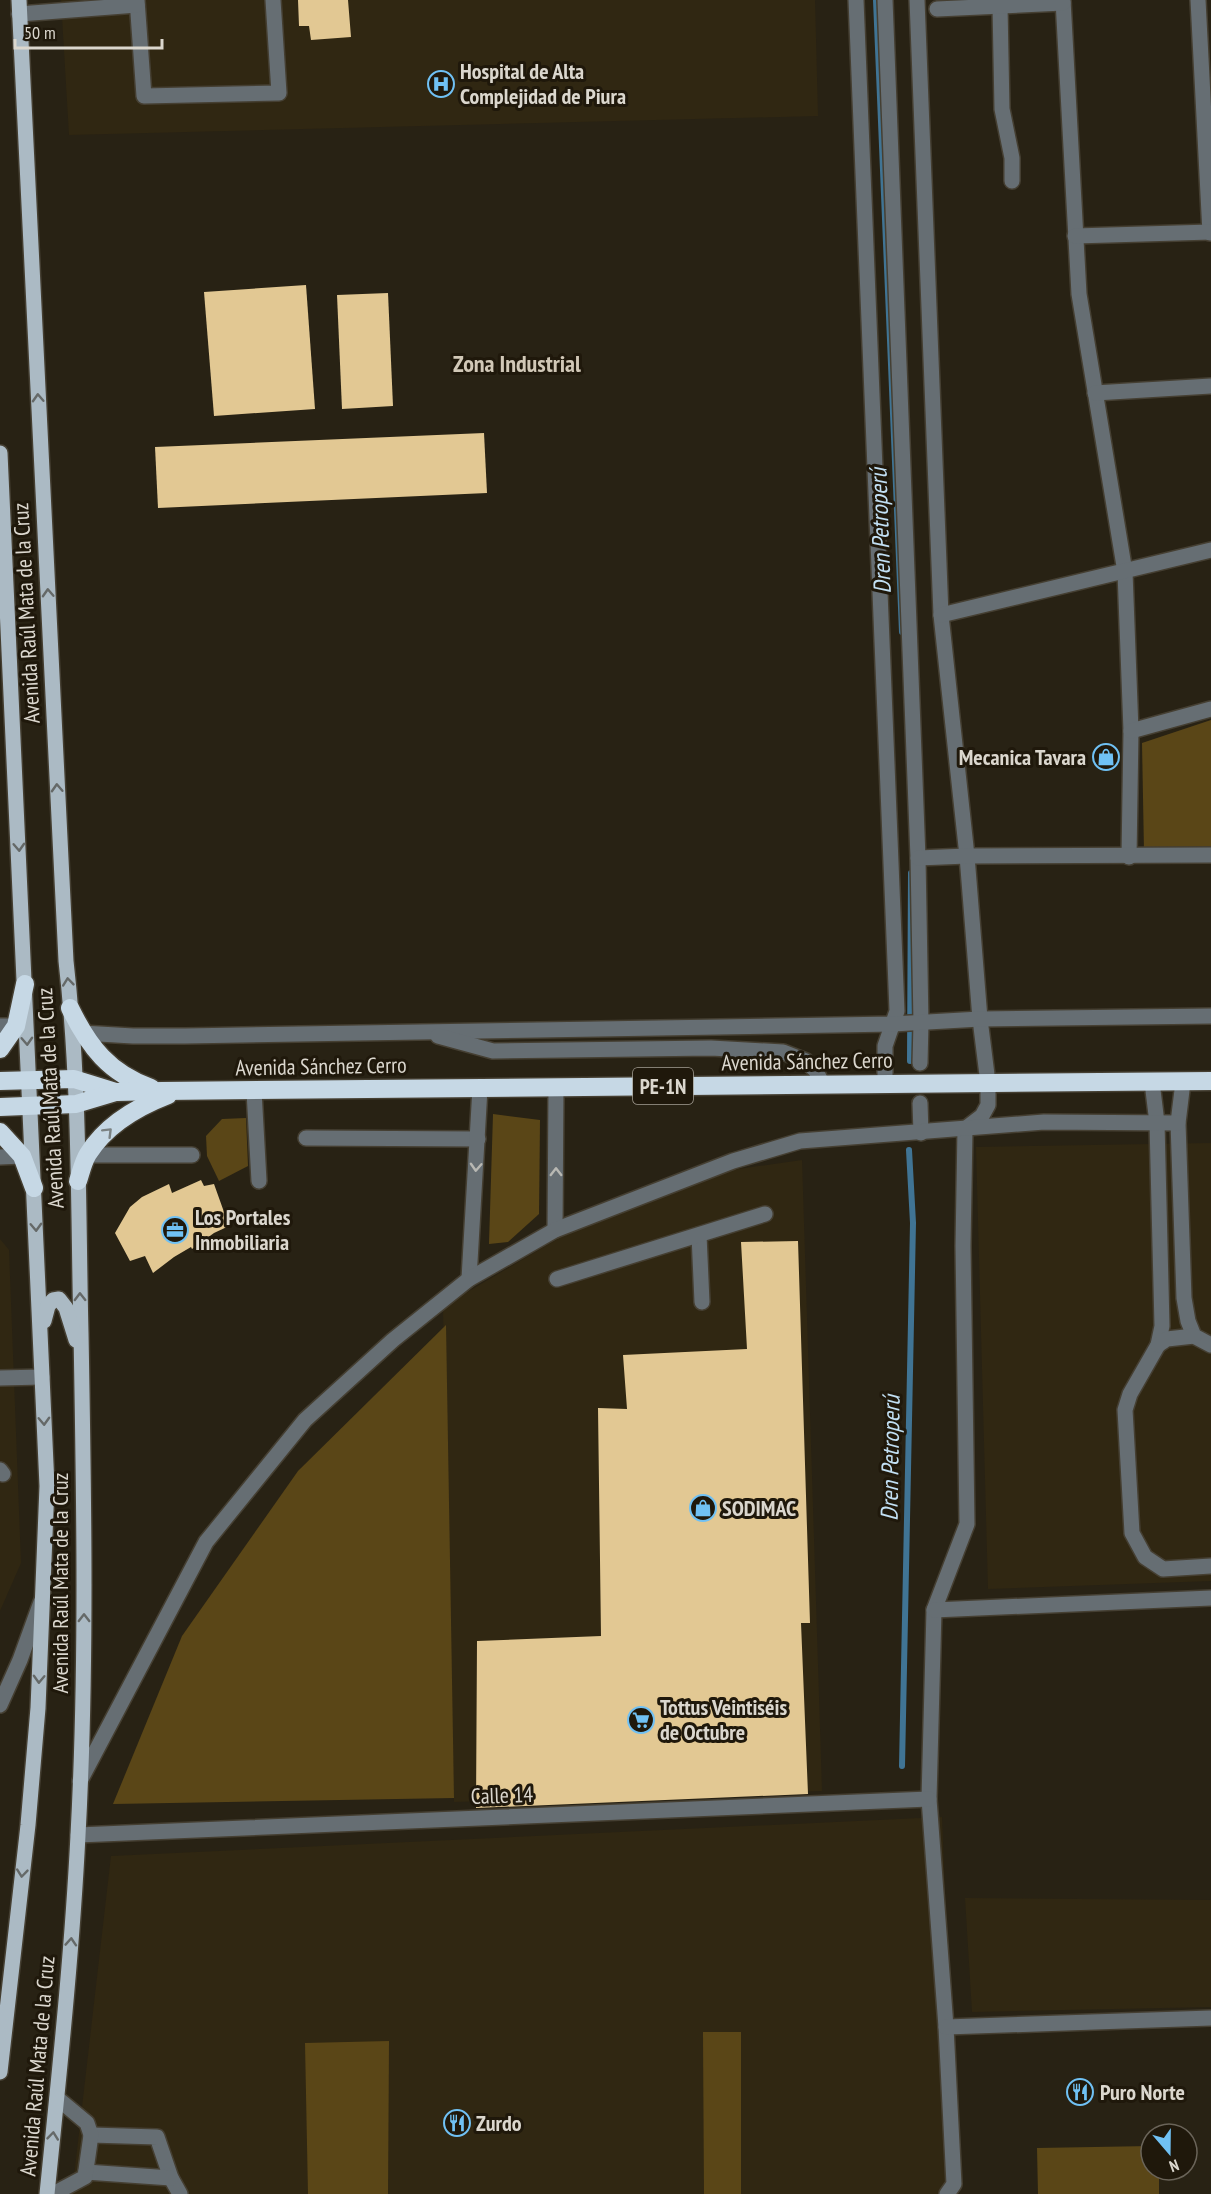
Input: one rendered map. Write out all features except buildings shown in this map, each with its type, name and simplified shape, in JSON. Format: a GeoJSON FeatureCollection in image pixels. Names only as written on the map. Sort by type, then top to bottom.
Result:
{"type":"FeatureCollection","features":[{"type":"Feature","properties":{"kind":"highway"},"geometry":{"type":"LineString","coordinates":[[0,1049],[25,984]]}},
{"type":"Feature","properties":{"kind":"highway"},"geometry":{"type":"LineString","coordinates":[[70,1008],[82,1033],[94,1050],[123,1076],[170,1091]]}},
{"type":"Feature","properties":{"kind":"highway","name":"Avenida Sánchez Cerro"},"geometry":{"type":"LineString","coordinates":[[0,1081],[74,1079],[116,1092]]}},
{"type":"Feature","properties":{"kind":"highway","name":"Avenida Sánchez Cerro"},"geometry":{"type":"LineString","coordinates":[[0,1107],[76,1104],[116,1092],[1211,1082]]}},
{"type":"Feature","properties":{"kind":"highway"},"geometry":{"type":"LineString","coordinates":[[78,1181],[87,1155],[122,1118],[170,1091]]}},
{"type":"Feature","properties":{"kind":"highway"},"geometry":{"type":"LineString","coordinates":[[0,1132],[22,1156],[34,1188]]}},
{"type":"Feature","properties":{"kind":"main road","name":"Avenida Raúl Mata de la Cruz"},"geometry":{"type":"LineString","coordinates":[[19,7],[66,961],[76,1104],[82,1382],[84,1626],[78,1835],[67,1992],[47,2194]]}},
{"type":"Feature","properties":{"kind":"main road","name":"Avenida Raúl Mata de la Cruz"},"geometry":{"type":"LineString","coordinates":[[0,453],[47,1486],[38,1708],[0,2072]]}},
{"type":"Feature","properties":{"kind":"main road"},"geometry":{"type":"LineString","coordinates":[[41,1346],[46,1311],[53,1300],[60,1299],[66,1308],[77,1346],[82,1382]]}},
{"type":"Feature","properties":{"kind":"street"},"geometry":{"type":"LineString","coordinates":[[19,7],[137,3],[144,96],[279,93],[273,0]]}},
{"type":"Feature","properties":{"kind":"street"},"geometry":{"type":"LineString","coordinates":[[856,0],[897,1011],[885,1046],[885,1084]]}},
{"type":"Feature","properties":{"kind":"street"},"geometry":{"type":"LineString","coordinates":[[885,0],[918,858],[920,1063]]}},
{"type":"Feature","properties":{"kind":"street"},"geometry":{"type":"LineString","coordinates":[[917,0],[941,615],[967,855],[980,1019],[988,1083],[988,1105],[982,1116],[964,1129]]}},
{"type":"Feature","properties":{"kind":"street"},"geometry":{"type":"LineString","coordinates":[[1075,236],[1211,232],[1198,0]]}},
{"type":"Feature","properties":{"kind":"street"},"geometry":{"type":"LineString","coordinates":[[938,9],[1063,2],[1079,294],[1125,572],[1131,731],[1129,857]]}},
{"type":"Feature","properties":{"kind":"street"},"geometry":{"type":"LineString","coordinates":[[1000,6],[1002,109],[1012,158],[1012,181]]}},
{"type":"Feature","properties":{"kind":"street"},"geometry":{"type":"LineString","coordinates":[[1095,393],[1211,386]]}},
{"type":"Feature","properties":{"kind":"street"},"geometry":{"type":"LineString","coordinates":[[941,615],[1211,550]]}},
{"type":"Feature","properties":{"kind":"street"},"geometry":{"type":"LineString","coordinates":[[1131,731],[1211,709]]}},
{"type":"Feature","properties":{"kind":"street"},"geometry":{"type":"LineString","coordinates":[[918,858],[967,855],[1129,857],[1211,855]]}},
{"type":"Feature","properties":{"kind":"street"},"geometry":{"type":"LineString","coordinates":[[82,1033],[133,1036],[422,1032],[1211,1016]]}},
{"type":"Feature","properties":{"kind":"street"},"geometry":{"type":"LineString","coordinates":[[422,1032],[493,1052],[711,1048],[783,1052],[806,1061],[816,1071],[823,1085]]}},
{"type":"Feature","properties":{"kind":"street"},"geometry":{"type":"LineString","coordinates":[[1152,1082],[1157,1123],[1161,1326],[1158,1345],[1130,1394],[1125,1410],[1132,1533],[1144,1557],[1162,1569],[1211,1566]]}},
{"type":"Feature","properties":{"kind":"street"},"geometry":{"type":"LineString","coordinates":[[1183,1082],[1178,1123],[1184,1298],[1188,1321],[1194,1336]]}},
{"type":"Feature","properties":{"kind":"street"},"geometry":{"type":"LineString","coordinates":[[470,1279],[480,1088]]}},
{"type":"Feature","properties":{"kind":"street"},"geometry":{"type":"LineString","coordinates":[[555,1230],[556,1088]]}},
{"type":"Feature","properties":{"kind":"street"},"geometry":{"type":"LineString","coordinates":[[254,1091],[260,1181]]}},
{"type":"Feature","properties":{"kind":"street"},"geometry":{"type":"LineString","coordinates":[[920,1102],[921,1133]]}},
{"type":"Feature","properties":{"kind":"street"},"geometry":{"type":"LineString","coordinates":[[80,1781],[206,1542],[305,1420],[393,1341],[470,1279],[555,1230],[681,1181],[767,1150],[800,1141],[1044,1122],[1178,1123]]}},
{"type":"Feature","properties":{"kind":"street"},"geometry":{"type":"LineString","coordinates":[[950,2189],[946,2026],[929,1799],[934,1610],[967,1524],[963,1246],[964,1129]]}},
{"type":"Feature","properties":{"kind":"street"},"geometry":{"type":"LineString","coordinates":[[306,1138],[478,1139]]}},
{"type":"Feature","properties":{"kind":"street"},"geometry":{"type":"LineString","coordinates":[[87,1155],[192,1155]]}},
{"type":"Feature","properties":{"kind":"street"},"geometry":{"type":"LineString","coordinates":[[0,1157],[22,1156]]}},
{"type":"Feature","properties":{"kind":"street"},"geometry":{"type":"LineString","coordinates":[[557,1279],[765,1214]]}},
{"type":"Feature","properties":{"kind":"street"},"geometry":{"type":"LineString","coordinates":[[699,1235],[702,1302]]}},
{"type":"Feature","properties":{"kind":"street"},"geometry":{"type":"LineString","coordinates":[[1158,1345],[1167,1339],[1194,1336],[1211,1345]]}},
{"type":"Feature","properties":{"kind":"street"},"geometry":{"type":"LineString","coordinates":[[0,1378],[42,1377]]}},
{"type":"Feature","properties":{"kind":"street"},"geometry":{"type":"LineString","coordinates":[[0,1705],[20,1660],[43,1597]]}},
{"type":"Feature","properties":{"kind":"street"},"geometry":{"type":"LineString","coordinates":[[934,1610],[1211,1598]]}},
{"type":"Feature","properties":{"kind":"street","name":"Calle 14"},"geometry":{"type":"LineString","coordinates":[[78,1835],[929,1799]]}},
{"type":"Feature","properties":{"kind":"street"},"geometry":{"type":"LineString","coordinates":[[946,2026],[1211,2018]]}},
{"type":"Feature","properties":{"kind":"street"},"geometry":{"type":"LineString","coordinates":[[53,2194],[85,2177],[91,2134],[87,2123],[57,2098]]}},
{"type":"Feature","properties":{"kind":"street"},"geometry":{"type":"LineString","coordinates":[[91,2134],[158,2137],[171,2178],[180,2194]]}},
{"type":"Feature","properties":{"kind":"street"},"geometry":{"type":"LineString","coordinates":[[86,2172],[171,2178]]}},
{"type":"Feature","properties":{"kind":"shaded area","name":"Hospital de Alta Complejidad de Piura"},"geometry":{"type":"Polygon","coordinates":[[[61,0],[815,0],[818,116],[69,135],[61,0]]]}},
{"type":"Feature","properties":{"kind":"shaded area"},"geometry":{"type":"Polygon","coordinates":[[[1211,720],[1211,849],[1144,851],[1142,743],[1211,720]]]}},
{"type":"Feature","properties":{"kind":"shaded area"},"geometry":{"type":"Polygon","coordinates":[[[493,1114],[540,1120],[539,1214],[508,1242],[489,1244],[493,1114]]]}},
{"type":"Feature","properties":{"kind":"shaded area"},"geometry":{"type":"Polygon","coordinates":[[[246,1118],[248,1166],[219,1181],[207,1156],[206,1136],[222,1119],[246,1118]]]}},
{"type":"Feature","properties":{"kind":"shaded area"},"geometry":{"type":"Polygon","coordinates":[[[1211,1143],[1211,1581],[988,1589],[976,1147],[1211,1143]]]}},
{"type":"Feature","properties":{"kind":"shaded area"},"geometry":{"type":"Polygon","coordinates":[[[802,1160],[822,1791],[454,1802],[443,1309],[447,1304],[576,1228],[731,1170],[802,1160]]]}},
{"type":"Feature","properties":{"kind":"shaded area"},"geometry":{"type":"Polygon","coordinates":[[[0,1239],[9,1250],[21,1563],[0,1611],[0,1239]]]}},
{"type":"Feature","properties":{"kind":"shaded area"},"geometry":{"type":"Polygon","coordinates":[[[446,1325],[454,1798],[113,1804],[182,1636],[298,1471],[446,1325]]]}},
{"type":"Feature","properties":{"kind":"shaded area"},"geometry":{"type":"Polygon","coordinates":[[[942,1817],[957,2194],[72,2194],[111,1856],[942,1817]]]}},
{"type":"Feature","properties":{"kind":"shaded area"},"geometry":{"type":"Polygon","coordinates":[[[965,1898],[1211,1900],[1211,2007],[972,2012],[965,1898]]]}},
{"type":"Feature","properties":{"kind":"shaded area"},"geometry":{"type":"Polygon","coordinates":[[[703,2032],[741,2032],[741,2194],[704,2194],[703,2032]]]}},
{"type":"Feature","properties":{"kind":"shaded area"},"geometry":{"type":"Polygon","coordinates":[[[389,2041],[388,2194],[308,2194],[305,2043],[389,2041]]]}},
{"type":"Feature","properties":{"kind":"shaded area"},"geometry":{"type":"Polygon","coordinates":[[[1139,2146],[1139,2182],[1159,2182],[1159,2194],[1038,2194],[1037,2148],[1139,2146]]]}},
{"type":"Feature","properties":{"kind":"waterway","name":"Dren Petroperú"},"geometry":{"type":"LineString","coordinates":[[876,0],[902,632]]}},
{"type":"Feature","properties":{"kind":"waterway","name":"Dren Petroperú"},"geometry":{"type":"LineString","coordinates":[[910,1061],[911,873]]}},
{"type":"Feature","properties":{"kind":"waterway","name":"Dren Petroperú"},"geometry":{"type":"LineString","coordinates":[[902,1766],[913,1223],[909,1150]]}},
{"type":"Feature","properties":{"kind":"place","name":"Hospital de Alta Complejidad de Piura"},"geometry":{"type":"Point","coordinates":[441,84]}},
{"type":"Feature","properties":{"kind":"place","name":"Mecanica Tavara"},"geometry":{"type":"Point","coordinates":[1106,757]}},
{"type":"Feature","properties":{"kind":"place","name":"Los Portales Inmobiliaria"},"geometry":{"type":"Point","coordinates":[175,1230]}},
{"type":"Feature","properties":{"kind":"place","name":"SODIMAC"},"geometry":{"type":"Point","coordinates":[703,1508]}},
{"type":"Feature","properties":{"kind":"place","name":"Tottus Veintiséis de Octubre"},"geometry":{"type":"Point","coordinates":[641,1720]}},
{"type":"Feature","properties":{"kind":"place","name":"Puro Norte"},"geometry":{"type":"Point","coordinates":[1080,2092]}},
{"type":"Feature","properties":{"kind":"place","name":"Zurdo"},"geometry":{"type":"Point","coordinates":[457,2123]}},
{"type":"Feature","properties":{"kind":"district","name":"Zona Industrial"},"geometry":{"type":"Point","coordinates":[517,363]}}]}
